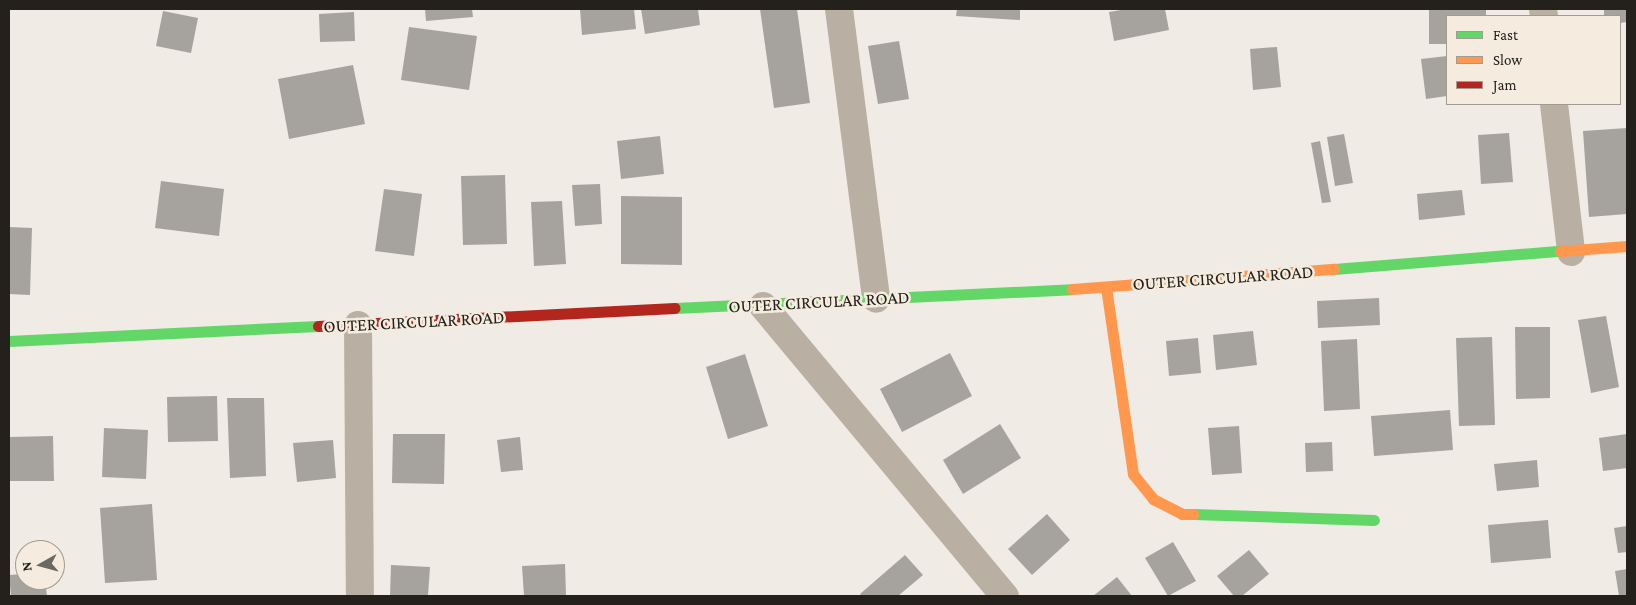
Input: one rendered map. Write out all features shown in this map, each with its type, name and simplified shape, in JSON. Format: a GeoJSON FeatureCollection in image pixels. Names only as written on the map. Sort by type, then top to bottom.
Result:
{"type":"FeatureCollection","features":[{"type":"Feature","properties":{"kind":"street"},"geometry":{"type":"LineString","coordinates":[[839,9],[876,299]]}},
{"type":"Feature","properties":{"kind":"street"},"geometry":{"type":"LineString","coordinates":[[1554,105],[1571,252]]}},
{"type":"Feature","properties":{"kind":"street","name":"OUTER CIRCULAR ROAD"},"geometry":{"type":"LineString","coordinates":[[9,341],[763,306],[1106,287],[1571,252],[1627,246]]}},
{"type":"Feature","properties":{"kind":"street"},"geometry":{"type":"LineString","coordinates":[[1106,287],[1132,474],[1153,498],[1182,514],[1374,520]]}},
{"type":"Feature","properties":{"kind":"street"},"geometry":{"type":"LineString","coordinates":[[763,306],[1005,596]]}},
{"type":"Feature","properties":{"kind":"street"},"geometry":{"type":"LineString","coordinates":[[358,325],[360,596]]}},
{"type":"Feature","properties":{"kind":"building"},"geometry":{"type":"Polygon","coordinates":[[[425,9],[472,9],[473,17],[426,21],[425,9]]]}},
{"type":"Feature","properties":{"kind":"building"},"geometry":{"type":"Polygon","coordinates":[[[580,9],[634,9],[636,29],[582,35],[580,9]]]}},
{"type":"Feature","properties":{"kind":"building"},"geometry":{"type":"Polygon","coordinates":[[[641,9],[698,9],[700,25],[645,34],[641,9]]]}},
{"type":"Feature","properties":{"kind":"building"},"geometry":{"type":"Polygon","coordinates":[[[760,9],[797,9],[810,103],[774,108],[760,9]]]}},
{"type":"Feature","properties":{"kind":"building"},"geometry":{"type":"Polygon","coordinates":[[[957,9],[1020,9],[1020,20],[956,16],[957,9]]]}},
{"type":"Feature","properties":{"kind":"building"},"geometry":{"type":"Polygon","coordinates":[[[1127,9],[1165,9],[1169,30],[1114,41],[1109,12],[1127,9]]]}},
{"type":"Feature","properties":{"kind":"building"},"geometry":{"type":"Polygon","coordinates":[[[1429,9],[1486,9],[1486,15],[1446,15],[1446,44],[1429,44],[1429,9]]]}},
{"type":"Feature","properties":{"kind":"building"},"geometry":{"type":"Polygon","coordinates":[[[1604,9],[1627,9],[1627,22],[1621,23],[1621,15],[1604,15],[1604,9]]]}},
{"type":"Feature","properties":{"kind":"building"},"geometry":{"type":"Polygon","coordinates":[[[163,11],[198,18],[191,53],[156,46],[163,11]]]}},
{"type":"Feature","properties":{"kind":"building"},"geometry":{"type":"Polygon","coordinates":[[[354,12],[355,41],[320,42],[319,14],[354,12]]]}},
{"type":"Feature","properties":{"kind":"building"},"geometry":{"type":"Polygon","coordinates":[[[409,27],[477,36],[469,90],[401,80],[409,27]]]}},
{"type":"Feature","properties":{"kind":"building"},"geometry":{"type":"Polygon","coordinates":[[[899,41],[909,99],[878,104],[868,46],[899,41]]]}},
{"type":"Feature","properties":{"kind":"building"},"geometry":{"type":"Polygon","coordinates":[[[1277,47],[1281,87],[1253,90],[1250,49],[1277,47]]]}},
{"type":"Feature","properties":{"kind":"building"},"geometry":{"type":"Polygon","coordinates":[[[1446,56],[1446,96],[1426,99],[1421,59],[1446,56]]]}},
{"type":"Feature","properties":{"kind":"building"},"geometry":{"type":"Polygon","coordinates":[[[353,65],[365,124],[289,139],[278,79],[353,65]]]}},
{"type":"Feature","properties":{"kind":"building"},"geometry":{"type":"Polygon","coordinates":[[[1627,128],[1627,214],[1589,217],[1583,131],[1627,128]]]}},
{"type":"Feature","properties":{"kind":"building"},"geometry":{"type":"Polygon","coordinates":[[[1509,133],[1513,182],[1481,184],[1478,135],[1509,133]]]}},
{"type":"Feature","properties":{"kind":"building"},"geometry":{"type":"Polygon","coordinates":[[[1344,134],[1353,183],[1335,186],[1327,137],[1344,134]]]}},
{"type":"Feature","properties":{"kind":"building"},"geometry":{"type":"Polygon","coordinates":[[[660,136],[664,174],[621,179],[617,141],[660,136]]]}},
{"type":"Feature","properties":{"kind":"building"},"geometry":{"type":"Polygon","coordinates":[[[1320,141],[1331,202],[1322,203],[1311,143],[1320,141]]]}},
{"type":"Feature","properties":{"kind":"building"},"geometry":{"type":"Polygon","coordinates":[[[505,175],[507,244],[463,245],[461,176],[505,175]]]}},
{"type":"Feature","properties":{"kind":"building"},"geometry":{"type":"Polygon","coordinates":[[[161,181],[224,189],[219,236],[155,228],[161,181]]]}},
{"type":"Feature","properties":{"kind":"building"},"geometry":{"type":"Polygon","coordinates":[[[600,184],[602,224],[575,226],[572,185],[600,184]]]}},
{"type":"Feature","properties":{"kind":"building"},"geometry":{"type":"Polygon","coordinates":[[[384,189],[422,194],[414,256],[375,251],[384,189]]]}},
{"type":"Feature","properties":{"kind":"building"},"geometry":{"type":"Polygon","coordinates":[[[1462,190],[1465,215],[1419,220],[1417,194],[1462,190]]]}},
{"type":"Feature","properties":{"kind":"building"},"geometry":{"type":"Polygon","coordinates":[[[621,196],[682,197],[682,265],[621,264],[621,196]]]}},
{"type":"Feature","properties":{"kind":"building"},"geometry":{"type":"Polygon","coordinates":[[[562,201],[566,264],[534,266],[531,202],[562,201]]]}},
{"type":"Feature","properties":{"kind":"building"},"geometry":{"type":"Polygon","coordinates":[[[9,227],[32,228],[30,295],[9,294],[9,227]]]}},
{"type":"Feature","properties":{"kind":"building"},"geometry":{"type":"Polygon","coordinates":[[[1379,298],[1380,325],[1318,328],[1317,301],[1379,298]]]}},
{"type":"Feature","properties":{"kind":"building"},"geometry":{"type":"Polygon","coordinates":[[[1606,316],[1619,387],[1591,393],[1578,320],[1606,316]]]}},
{"type":"Feature","properties":{"kind":"building"},"geometry":{"type":"Polygon","coordinates":[[[1515,327],[1550,327],[1550,398],[1516,399],[1515,327]]]}},
{"type":"Feature","properties":{"kind":"building"},"geometry":{"type":"Polygon","coordinates":[[[1253,331],[1257,365],[1216,370],[1213,335],[1253,331]]]}},
{"type":"Feature","properties":{"kind":"building"},"geometry":{"type":"Polygon","coordinates":[[[1492,337],[1495,425],[1459,426],[1456,338],[1492,337]]]}},
{"type":"Feature","properties":{"kind":"building"},"geometry":{"type":"Polygon","coordinates":[[[1198,338],[1201,373],[1169,376],[1166,341],[1198,338]]]}},
{"type":"Feature","properties":{"kind":"building"},"geometry":{"type":"Polygon","coordinates":[[[1357,339],[1360,409],[1324,411],[1321,341],[1357,339]]]}},
{"type":"Feature","properties":{"kind":"building"},"geometry":{"type":"Polygon","coordinates":[[[950,353],[972,396],[902,432],[880,389],[950,353]]]}},
{"type":"Feature","properties":{"kind":"building"},"geometry":{"type":"Polygon","coordinates":[[[745,354],[768,426],[728,439],[706,367],[745,354]]]}},
{"type":"Feature","properties":{"kind":"building"},"geometry":{"type":"Polygon","coordinates":[[[217,396],[218,441],[168,442],[167,397],[217,396]]]}},
{"type":"Feature","properties":{"kind":"building"},"geometry":{"type":"Polygon","coordinates":[[[227,398],[264,398],[266,476],[230,478],[227,398]]]}},
{"type":"Feature","properties":{"kind":"building"},"geometry":{"type":"Polygon","coordinates":[[[1450,410],[1453,450],[1374,456],[1371,416],[1450,410]]]}},
{"type":"Feature","properties":{"kind":"building"},"geometry":{"type":"Polygon","coordinates":[[[1000,424],[1021,458],[963,494],[943,460],[1000,424]]]}},
{"type":"Feature","properties":{"kind":"building"},"geometry":{"type":"Polygon","coordinates":[[[1239,426],[1242,473],[1212,475],[1208,428],[1239,426]]]}},
{"type":"Feature","properties":{"kind":"building"},"geometry":{"type":"Polygon","coordinates":[[[104,428],[148,430],[146,479],[102,477],[104,428]]]}},
{"type":"Feature","properties":{"kind":"building"},"geometry":{"type":"Polygon","coordinates":[[[393,434],[445,434],[444,484],[392,483],[393,434]]]}},
{"type":"Feature","properties":{"kind":"building"},"geometry":{"type":"Polygon","coordinates":[[[1627,434],[1627,468],[1603,471],[1599,438],[1627,434]]]}},
{"type":"Feature","properties":{"kind":"building"},"geometry":{"type":"Polygon","coordinates":[[[53,436],[54,481],[9,481],[9,437],[53,436]]]}},
{"type":"Feature","properties":{"kind":"building"},"geometry":{"type":"Polygon","coordinates":[[[520,437],[523,470],[501,472],[497,440],[520,437]]]}},
{"type":"Feature","properties":{"kind":"building"},"geometry":{"type":"Polygon","coordinates":[[[333,440],[336,478],[297,482],[293,443],[333,440]]]}},
{"type":"Feature","properties":{"kind":"building"},"geometry":{"type":"Polygon","coordinates":[[[1332,442],[1333,471],[1306,472],[1305,443],[1332,442]]]}},
{"type":"Feature","properties":{"kind":"building"},"geometry":{"type":"Polygon","coordinates":[[[1537,460],[1539,487],[1497,491],[1494,464],[1537,460]]]}},
{"type":"Feature","properties":{"kind":"building"},"geometry":{"type":"Polygon","coordinates":[[[152,504],[157,580],[105,583],[100,508],[152,504]]]}},
{"type":"Feature","properties":{"kind":"building"},"geometry":{"type":"Polygon","coordinates":[[[1047,514],[1070,540],[1032,575],[1008,549],[1047,514]]]}},
{"type":"Feature","properties":{"kind":"building"},"geometry":{"type":"Polygon","coordinates":[[[1548,520],[1551,558],[1491,563],[1488,525],[1548,520]]]}},
{"type":"Feature","properties":{"kind":"building"},"geometry":{"type":"Polygon","coordinates":[[[1627,526],[1627,552],[1618,553],[1614,528],[1627,526]]]}},
{"type":"Feature","properties":{"kind":"building"},"geometry":{"type":"Polygon","coordinates":[[[1173,542],[1196,581],[1168,596],[1145,558],[1173,542]]]}},
{"type":"Feature","properties":{"kind":"building"},"geometry":{"type":"Polygon","coordinates":[[[1249,550],[1269,574],[1242,596],[1234,596],[1217,576],[1249,550]]]}},
{"type":"Feature","properties":{"kind":"building"},"geometry":{"type":"Polygon","coordinates":[[[905,555],[923,575],[898,596],[862,596],[860,594],[905,555]]]}},
{"type":"Feature","properties":{"kind":"building"},"geometry":{"type":"Polygon","coordinates":[[[565,564],[566,596],[524,596],[522,566],[565,564]]]}},
{"type":"Feature","properties":{"kind":"building"},"geometry":{"type":"Polygon","coordinates":[[[391,565],[430,567],[428,596],[390,596],[391,565]]]}},
{"type":"Feature","properties":{"kind":"building"},"geometry":{"type":"Polygon","coordinates":[[[1627,569],[1627,596],[1619,596],[1615,571],[1627,569]]]}},
{"type":"Feature","properties":{"kind":"building"},"geometry":{"type":"Polygon","coordinates":[[[9,575],[15,575],[15,590],[46,590],[47,596],[11,596],[9,575]]]}},
{"type":"Feature","properties":{"kind":"building"},"geometry":{"type":"Polygon","coordinates":[[[1117,577],[1132,596],[1093,596],[1117,577]]]}},
{"type":"Feature","properties":{"kind":"traffic: fast"},"geometry":{"type":"LineString","coordinates":[[1334,269],[1560,251]]}},
{"type":"Feature","properties":{"kind":"traffic: fast"},"geometry":{"type":"LineString","coordinates":[[675,308],[1072,289]]}},
{"type":"Feature","properties":{"kind":"traffic: fast"},"geometry":{"type":"LineString","coordinates":[[9,341],[318,326]]}},
{"type":"Feature","properties":{"kind":"traffic: fast"},"geometry":{"type":"LineString","coordinates":[[1193,514],[1374,520]]}},
{"type":"Feature","properties":{"kind":"traffic: slow"},"geometry":{"type":"LineString","coordinates":[[1560,251],[1627,246]]}},
{"type":"Feature","properties":{"kind":"traffic: slow"},"geometry":{"type":"LineString","coordinates":[[1072,289],[1334,269]]}},
{"type":"Feature","properties":{"kind":"traffic: slow"},"geometry":{"type":"LineString","coordinates":[[1106,287],[1133,474],[1153,499],[1182,514],[1193,514]]}},
{"type":"Feature","properties":{"kind":"traffic: jam"},"geometry":{"type":"LineString","coordinates":[[318,326],[675,308]]}}]}
